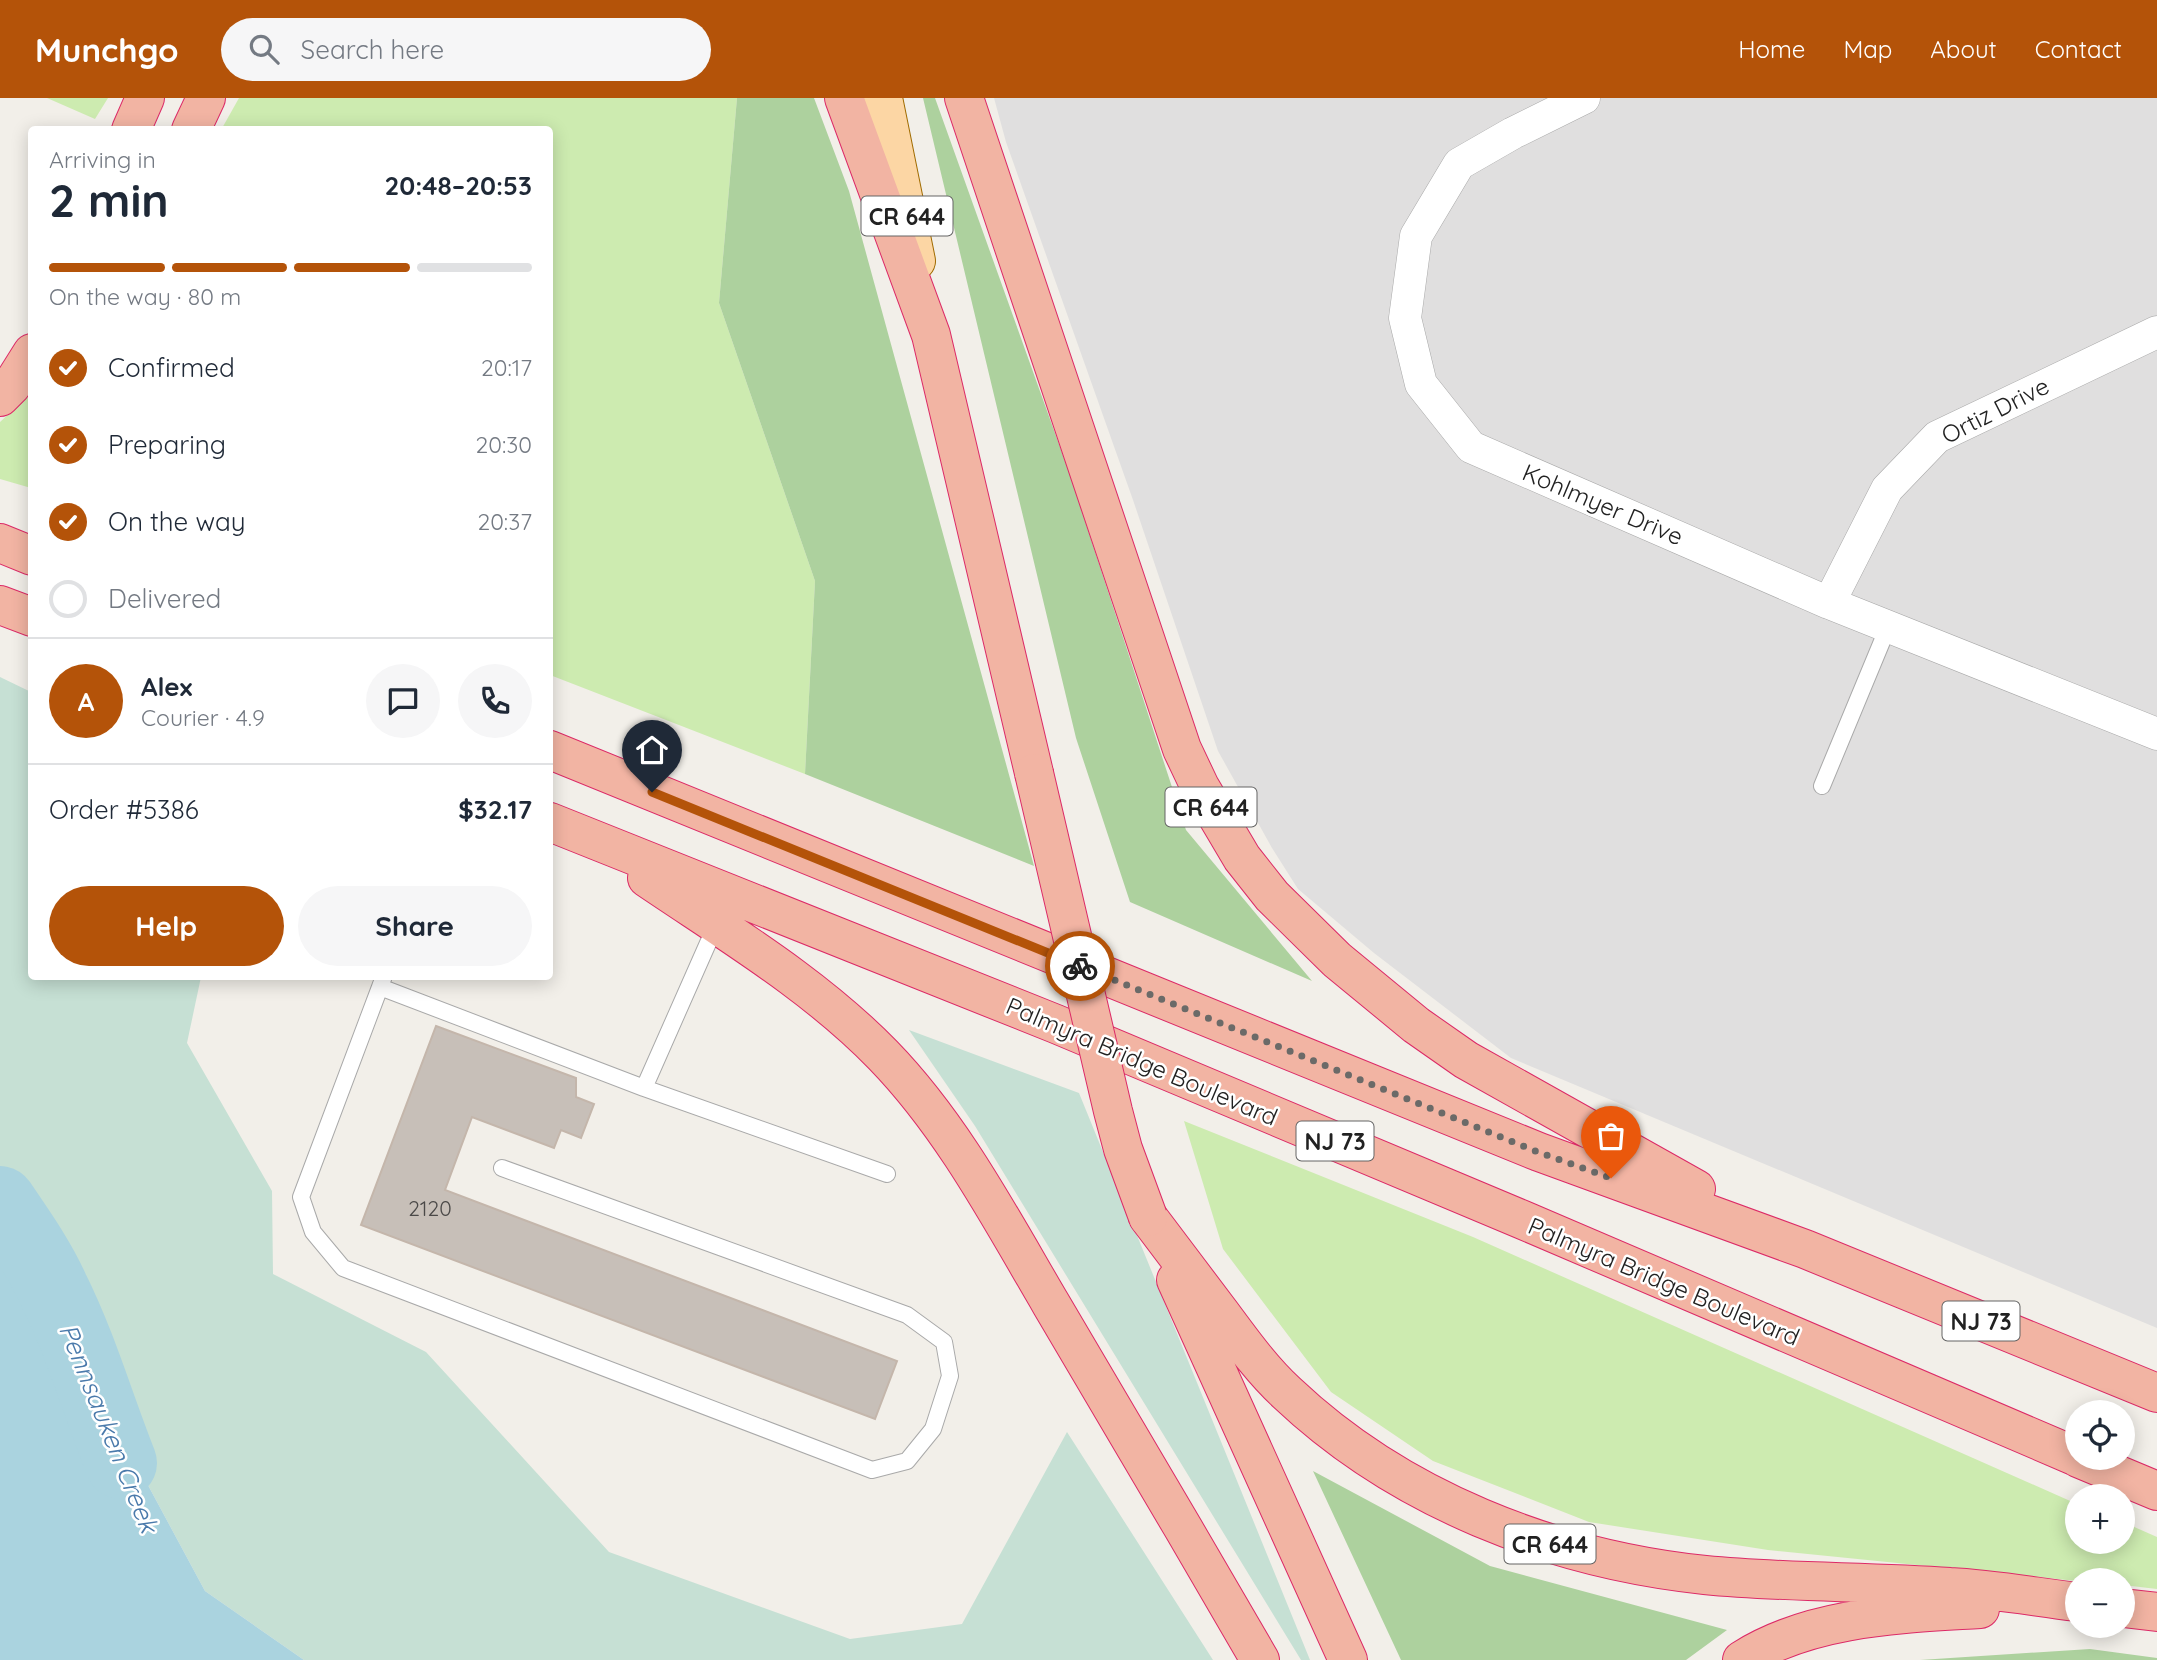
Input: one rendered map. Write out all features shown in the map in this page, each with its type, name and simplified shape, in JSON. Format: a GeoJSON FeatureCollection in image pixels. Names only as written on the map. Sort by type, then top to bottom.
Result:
{"type":"FeatureCollection","features":[{"type":"Feature","properties":{"kind":"highway"},"geometry":{"type":"LineString","coordinates":[[133,126],[145,98]]}},
{"type":"Feature","properties":{"kind":"highway"},"geometry":{"type":"LineString","coordinates":[[193,126],[206,98]]}},
{"type":"Feature","properties":{"kind":"highway"},"geometry":{"type":"LineString","coordinates":[[844,98],[931,335]]}},
{"type":"Feature","properties":{"kind":"highway","name":"CR 644"},"geometry":{"type":"LineString","coordinates":[[964,98],[1182,749],[1200,787],[1242,858],[1272,895],[1337,960],[1416,1025],[1466,1060],[1805,1249]]}},
{"type":"Feature","properties":{"kind":"highway","name":"CR 644"},"geometry":{"type":"LineString","coordinates":[[931,335],[1113,1111],[1128,1161],[1148,1217],[1253,1357],[1284,1391],[1314,1418],[1364,1455],[1419,1489],[1509,1529],[1601,1558],[1693,1574],[1953,1587],[2065,1601]]}},
{"type":"Feature","properties":{"kind":"highway"},"geometry":{"type":"LineString","coordinates":[[0,397],[12,385],[28,359]]}},
{"type":"Feature","properties":{"kind":"highway"},"geometry":{"type":"LineString","coordinates":[[0,543],[28,554]]}},
{"type":"Feature","properties":{"kind":"highway"},"geometry":{"type":"LineString","coordinates":[[0,605],[28,616]]}},
{"type":"Feature","properties":{"kind":"highway","name":"NJ 73"},"geometry":{"type":"LineString","coordinates":[[553,751],[1538,1152],[1805,1249],[2157,1393]]}},
{"type":"Feature","properties":{"kind":"highway","name":"Palmyra Bridge Boulevard"},"geometry":{"type":"LineString","coordinates":[[553,823],[1056,1024],[1510,1214],[2065,1451]]}},
{"type":"Feature","properties":{"kind":"highway"},"geometry":{"type":"LineString","coordinates":[[587,837],[789,974],[857,1029],[938,1121],[1012,1237],[1260,1660]]}},
{"type":"Feature","properties":{"kind":"highway"},"geometry":{"type":"LineString","coordinates":[[1148,1217],[1348,1660]]}},
{"type":"Feature","properties":{"kind":"highway","name":"Palmyra Bridge Boulevard"},"geometry":{"type":"LineString","coordinates":[[2108,1470],[2157,1491]]}},
{"type":"Feature","properties":{"kind":"highway"},"geometry":{"type":"LineString","coordinates":[[1742,1660],[1790,1636],[1836,1624],[1936,1612],[2065,1603]]}},
{"type":"Feature","properties":{"kind":"highway"},"geometry":{"type":"LineString","coordinates":[[2135,1609],[2157,1612]]}},
{"type":"Feature","properties":{"kind":"main road","name":"CR 644"},"geometry":{"type":"LineString","coordinates":[[883,98],[931,335]]}},
{"type":"Feature","properties":{"kind":"street","name":"Kohlmyer Drive"},"geometry":{"type":"LineString","coordinates":[[1584,98],[1513,133],[1459,164],[1416,236],[1405,318],[1421,384],[1471,447],[1829,603],[2157,734]]}},
{"type":"Feature","properties":{"kind":"street","name":"Ortiz Drive"},"geometry":{"type":"LineString","coordinates":[[1829,603],[1887,489],[1937,437],[2157,332]]}},
{"type":"Feature","properties":{"kind":"lane"},"geometry":{"type":"LineString","coordinates":[[1822,786],[1888,627]]}},
{"type":"Feature","properties":{"kind":"lane"},"geometry":{"type":"LineString","coordinates":[[644,1088],[716,925]]}},
{"type":"Feature","properties":{"kind":"lane"},"geometry":{"type":"LineString","coordinates":[[502,1168],[907,1315],[944,1342],[950,1376],[933,1429],[907,1461],[872,1470],[343,1268],[313,1232],[301,1196],[382,982],[644,1088],[887,1174]]}},
{"type":"Feature","properties":{"kind":"shaded area"},"geometry":{"type":"Polygon","coordinates":[[[994,98],[2157,98],[2157,1328],[1511,1058],[1374,953],[1298,889],[1218,751],[1133,500],[1006,142],[994,98]]]}},
{"type":"Feature","properties":{"kind":"green space"},"geometry":{"type":"Polygon","coordinates":[[[47,98],[108,98],[95,119],[47,98]]]}},
{"type":"Feature","properties":{"kind":"green space"},"geometry":{"type":"Polygon","coordinates":[[[239,98],[737,98],[719,303],[815,581],[805,774],[553,676],[553,126],[223,126],[239,98]]]}},
{"type":"Feature","properties":{"kind":"green space"},"geometry":{"type":"Polygon","coordinates":[[[737,98],[814,98],[849,191],[1034,866],[805,774],[815,581],[719,303],[737,98]]]}},
{"type":"Feature","properties":{"kind":"green space"},"geometry":{"type":"Polygon","coordinates":[[[923,98],[935,98],[1070,475],[1186,830],[1312,981],[1130,902],[1076,738],[923,98]]]}},
{"type":"Feature","properties":{"kind":"green space"},"geometry":{"type":"Polygon","coordinates":[[[28,396],[28,487],[0,479],[0,422],[28,396]]]}},
{"type":"Feature","properties":{"kind":"green space"},"geometry":{"type":"Polygon","coordinates":[[[0,677],[28,691],[28,980],[200,980],[187,1043],[272,1191],[273,1274],[426,1352],[609,1552],[850,1639],[962,1624],[1067,1432],[1213,1660],[304,1660],[205,1591],[30,1266],[0,1204],[0,677]]]}},
{"type":"Feature","properties":{"kind":"green space"},"geometry":{"type":"Polygon","coordinates":[[[909,1030],[1079,1093],[1310,1660],[1301,1660],[975,1126],[909,1030]]]}},
{"type":"Feature","properties":{"kind":"green space"},"geometry":{"type":"Polygon","coordinates":[[[1184,1121],[1473,1237],[2065,1499],[2065,1554],[2135,1554],[2135,1527],[2157,1537],[2157,1589],[2135,1586],[2135,1568],[2065,1568],[2065,1580],[1768,1550],[1589,1522],[1433,1461],[1331,1392],[1223,1249],[1184,1121]]]}},
{"type":"Feature","properties":{"kind":"green space"},"geometry":{"type":"Polygon","coordinates":[[[1313,1471],[1490,1566],[1727,1630],[1686,1660],[1401,1660],[1313,1471]]]}},
{"type":"Feature","properties":{"kind":"green space"},"geometry":{"type":"Polygon","coordinates":[[[2090,1649],[2157,1660],[1920,1660],[2090,1649]]]}},
{"type":"Feature","properties":{"kind":"water"},"geometry":{"type":"Polygon","coordinates":[[[0,1204],[30,1266],[205,1591],[304,1660],[0,1660],[0,1204]]]}},
{"type":"Feature","properties":{"kind":"building"},"geometry":{"type":"Polygon","coordinates":[[[436,1026],[576,1078],[576,1097],[594,1104],[581,1138],[561,1130],[554,1148],[472,1117],[445,1190],[897,1361],[875,1419],[361,1225],[436,1026]]]}},
{"type":"Feature","properties":{"kind":"waterway","name":"Pennsauken Creek"},"geometry":{"type":"LineString","coordinates":[[0,1202],[35,1255],[63,1310],[121,1463]]}},
{"type":"Feature","properties":{"kind":"way so far"},"geometry":{"type":"LineString","coordinates":[[1080,966],[1538,1152],[1611,1178]]}},
{"type":"Feature","properties":{"kind":"route"},"geometry":{"type":"LineString","coordinates":[[652,792],[1080,966]]}}]}
